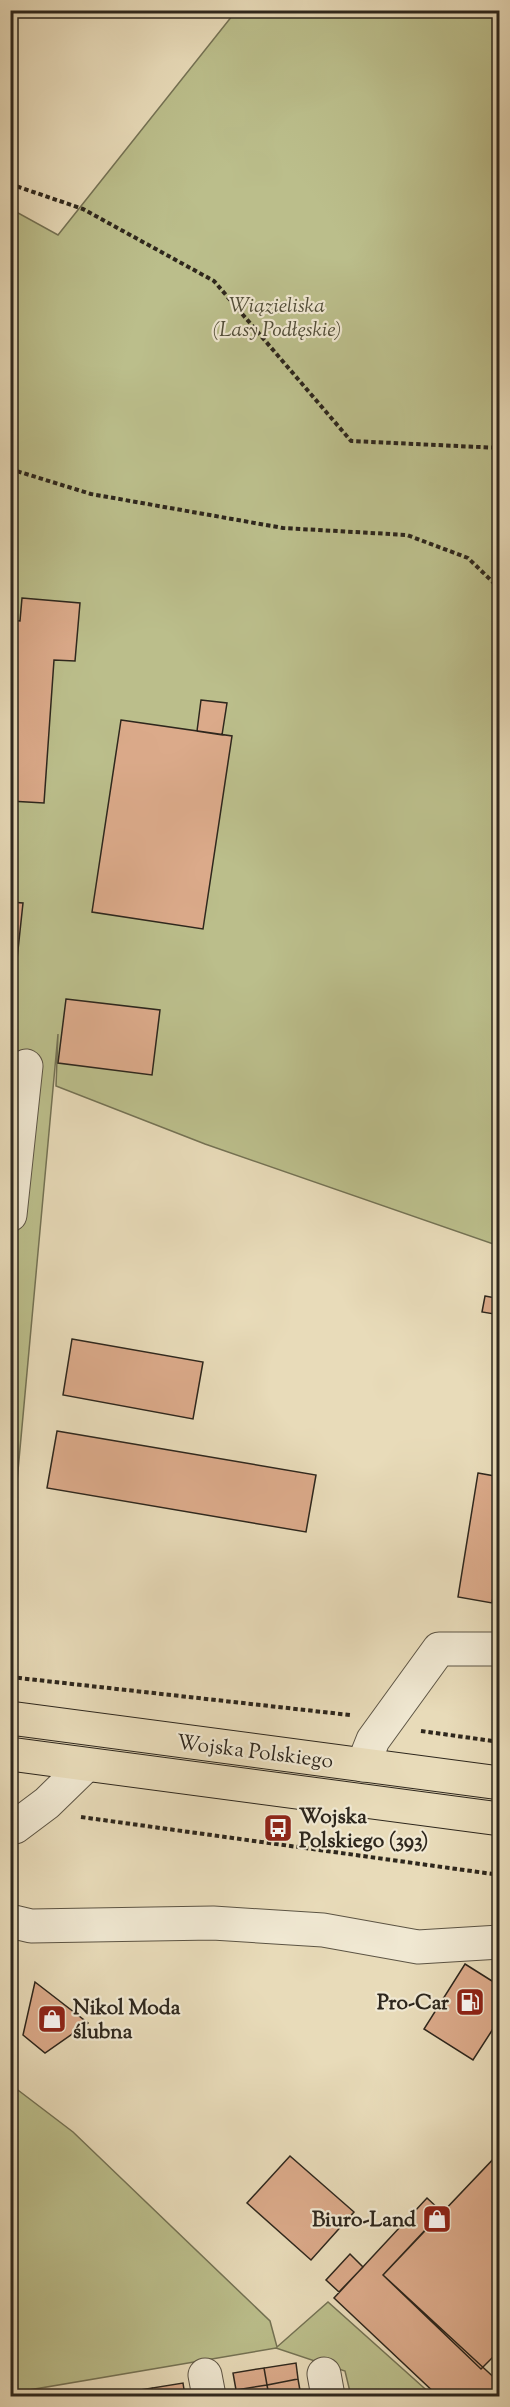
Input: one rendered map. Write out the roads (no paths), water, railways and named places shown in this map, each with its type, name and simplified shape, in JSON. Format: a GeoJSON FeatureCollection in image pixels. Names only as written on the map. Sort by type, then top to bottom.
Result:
{"type":"FeatureCollection","features":[{"type":"Feature","properties":{"kind":"main road","name":"Wojska Polskiego"},"geometry":{"type":"LineString","coordinates":[[10,1718],[500,1783]]}},
{"type":"Feature","properties":{"kind":"main road","name":"Wojska Polskiego"},"geometry":{"type":"LineString","coordinates":[[10,1754],[500,1819]]}},
{"type":"Feature","properties":{"kind":"street"},"geometry":{"type":"LineString","coordinates":[[10,1215],[26,1066]]}},
{"type":"Feature","properties":{"kind":"street"},"geometry":{"type":"LineString","coordinates":[[363,1765],[373,1740],[439,1649],[500,1649]]}},
{"type":"Feature","properties":{"kind":"street"},"geometry":{"type":"LineString","coordinates":[[12,1831],[47,1803],[86,1765]]}},
{"type":"Feature","properties":{"kind":"street"},"geometry":{"type":"LineString","coordinates":[[10,1921],[31,1926],[213,1923],[312,1929],[418,1947],[500,1942]]}},
{"type":"Feature","properties":{"kind":"place","name":"Wojska Polskiego (393)"},"geometry":{"type":"Point","coordinates":[278,1828]}},
{"type":"Feature","properties":{"kind":"place","name":"Pro-Car"},"geometry":{"type":"Point","coordinates":[470,2002]}},
{"type":"Feature","properties":{"kind":"place","name":"Nikol Moda ślubna"},"geometry":{"type":"Point","coordinates":[52,2019]}},
{"type":"Feature","properties":{"kind":"place","name":"Biuro-Land"},"geometry":{"type":"Point","coordinates":[437,2219]}},
{"type":"Feature","properties":{"kind":"park label","name":"Wiązieliska (Lasy Podłęskie)"},"geometry":{"type":"Point","coordinates":[277,317]}}]}
